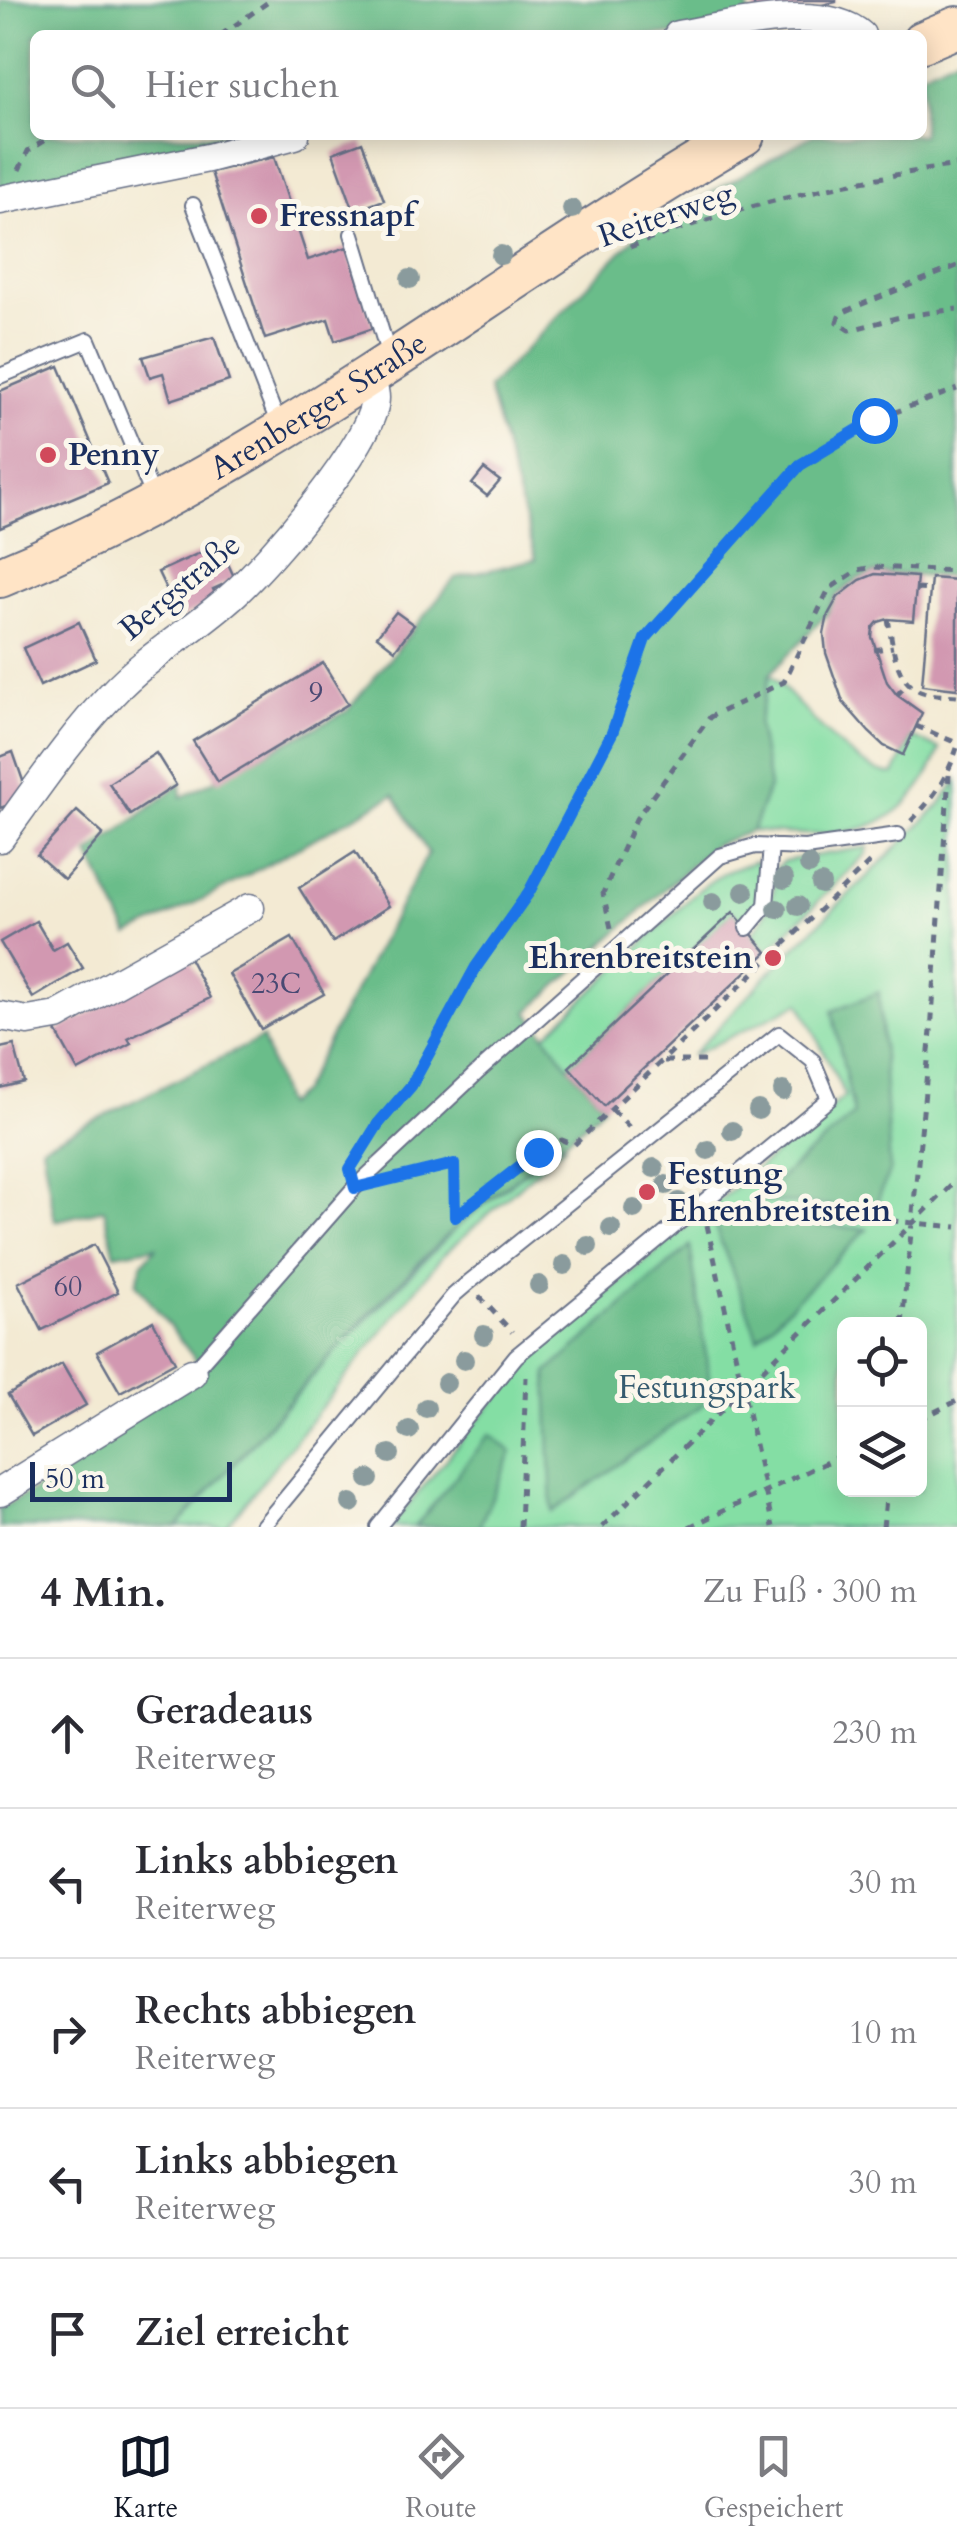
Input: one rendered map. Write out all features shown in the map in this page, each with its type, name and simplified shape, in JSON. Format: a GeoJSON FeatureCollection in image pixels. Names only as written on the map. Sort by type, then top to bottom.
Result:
{"type":"FeatureCollection","features":[{"type":"Feature","properties":{"kind":"main road"},"geometry":{"type":"LineString","coordinates":[[927,40],[957,28]]}},
{"type":"Feature","properties":{"kind":"main road","name":"Arenberger Straße"},"geometry":{"type":"LineString","coordinates":[[0,577],[156,504],[282,433],[736,140]]}},
{"type":"Feature","properties":{"kind":"street"},"geometry":{"type":"LineString","coordinates":[[706,30],[750,22],[824,18],[853,30]]}},
{"type":"Feature","properties":{"kind":"street"},"geometry":{"type":"LineString","coordinates":[[2,200],[208,158],[276,140]]}},
{"type":"Feature","properties":{"kind":"street","name":"Bergstraße"},"geometry":{"type":"LineString","coordinates":[[0,838],[110,696],[235,593],[298,524],[367,425],[379,369]]}},
{"type":"Feature","properties":{"kind":"street"},"geometry":{"type":"LineString","coordinates":[[0,1016],[28,1021],[57,1016],[250,908]]}},
{"type":"Feature","properties":{"kind":"street"},"geometry":{"type":"LineString","coordinates":[[0,1492],[192,1373]]}},
{"type":"Feature","properties":{"kind":"lane"},"geometry":{"type":"LineString","coordinates":[[193,205],[282,433]]}},
{"type":"Feature","properties":{"kind":"lane"},"geometry":{"type":"LineString","coordinates":[[352,234],[379,369]]}},
{"type":"Feature","properties":{"kind":"lane"},"geometry":{"type":"LineString","coordinates":[[0,376],[88,340],[156,504]]}},
{"type":"Feature","properties":{"kind":"lane"},"geometry":{"type":"LineString","coordinates":[[192,1373],[355,1188],[720,856],[755,846],[804,848],[898,834]]}},
{"type":"Feature","properties":{"kind":"lane"},"geometry":{"type":"LineString","coordinates":[[747,928],[766,905],[771,846]]}},
{"type":"Feature","properties":{"kind":"lane"},"geometry":{"type":"LineString","coordinates":[[262,1527],[454,1295],[779,1034],[813,1061],[829,1099],[516,1356],[378,1527]]}},
{"type":"Feature","properties":{"kind":"path"},"geometry":{"type":"LineString","coordinates":[[228,30],[272,0]]}},
{"type":"Feature","properties":{"kind":"path"},"geometry":{"type":"LineString","coordinates":[[2,200],[28,150],[45,140]]}},
{"type":"Feature","properties":{"kind":"path","name":"Reiterweg"},"geometry":{"type":"LineString","coordinates":[[622,250],[719,216],[839,186],[957,165]]}},
{"type":"Feature","properties":{"kind":"path"},"geometry":{"type":"LineString","coordinates":[[957,266],[840,314],[838,322],[850,330],[957,308]]}},
{"type":"Feature","properties":{"kind":"path"},"geometry":{"type":"LineString","coordinates":[[949,772],[933,799],[898,834],[574,1146],[562,1140],[538,1152],[455,1217],[454,1164],[355,1188],[350,1169],[356,1158],[378,1124],[411,1086],[476,967],[529,892],[612,733],[645,639],[800,465],[874,420],[957,390]]}},
{"type":"Feature","properties":{"kind":"path"},"geometry":{"type":"LineString","coordinates":[[616,948],[603,892],[636,818],[710,717],[784,682],[829,590],[845,577],[874,567],[957,571]]}},
{"type":"Feature","properties":{"kind":"path"},"geometry":{"type":"LineString","coordinates":[[916,589],[930,590]]}},
{"type":"Feature","properties":{"kind":"path"},"geometry":{"type":"LineString","coordinates":[[888,620],[896,663],[908,683],[922,692],[957,696]]}},
{"type":"Feature","properties":{"kind":"path"},"geometry":{"type":"LineString","coordinates":[[874,650],[894,647]]}},
{"type":"Feature","properties":{"kind":"path"},"geometry":{"type":"LineString","coordinates":[[897,695],[908,683]]}},
{"type":"Feature","properties":{"kind":"path"},"geometry":{"type":"LineString","coordinates":[[903,1317],[931,1031],[949,772],[957,746],[916,726]]}},
{"type":"Feature","properties":{"kind":"path"},"geometry":{"type":"LineString","coordinates":[[664,1062],[745,1061]]}},
{"type":"Feature","properties":{"kind":"path"},"geometry":{"type":"LineString","coordinates":[[602,1527],[957,1180]]}},
{"type":"Feature","properties":{"kind":"path"},"geometry":{"type":"LineString","coordinates":[[772,1527],[702,1204],[957,1227]]}},
{"type":"Feature","properties":{"kind":"path"},"geometry":{"type":"LineString","coordinates":[[927,1415],[957,1401]]}},
{"type":"Feature","properties":{"kind":"path"},"geometry":{"type":"LineString","coordinates":[[688,1527],[837,1457]]}},
{"type":"Feature","properties":{"kind":"path"},"geometry":{"type":"LineString","coordinates":[[884,1527],[886,1497]]}},
{"type":"Feature","properties":{"kind":"green space"},"geometry":{"type":"Polygon","coordinates":[[[0,0],[746,0],[750,19],[697,30],[30,30],[30,140],[229,140],[0,192],[0,0]]]}},
{"type":"Feature","properties":{"kind":"green space"},"geometry":{"type":"Polygon","coordinates":[[[957,56],[957,577],[875,573],[859,578],[836,596],[826,615],[770,674],[758,724],[769,787],[752,831],[714,845],[528,1012],[604,1106],[475,1210],[420,1262],[177,1527],[0,1527],[0,1508],[35,1490],[92,1443],[205,1372],[136,1283],[142,1264],[156,1247],[115,1254],[104,1209],[55,1221],[42,1146],[262,1038],[285,1105],[301,1092],[428,853],[394,795],[215,893],[129,935],[89,854],[181,784],[182,797],[347,711],[455,578],[536,559],[488,388],[638,234],[804,140],[927,140],[927,71],[957,56]]]}},
{"type":"Feature","properties":{"kind":"green space"},"geometry":{"type":"Polygon","coordinates":[[[770,674],[828,734],[879,771],[894,774],[912,737],[940,749],[925,780],[887,818],[865,828],[813,834],[752,831],[769,787],[758,724],[770,674]]]}},
{"type":"Feature","properties":{"kind":"green space","name":"Festungspark"},"geometry":{"type":"Polygon","coordinates":[[[957,780],[957,1527],[390,1527],[533,1354],[845,1096],[800,1003],[691,1056],[783,959],[940,805],[957,780]]]}},
{"type":"Feature","properties":{"kind":"green space"},"geometry":{"type":"Polygon","coordinates":[[[868,847],[866,854],[767,952],[752,934],[770,902],[778,866],[784,861],[868,847]]]}},
{"type":"Feature","properties":{"kind":"green space"},"geometry":{"type":"Polygon","coordinates":[[[755,861],[765,874],[762,901],[743,923],[733,912],[569,1067],[545,1036],[700,889],[723,873],[755,861]]]}},
{"type":"Feature","properties":{"kind":"green space"},"geometry":{"type":"Polygon","coordinates":[[[879,992],[890,1169],[875,1208],[753,1201],[854,1115],[832,1011],[879,992]]]}},
{"type":"Feature","properties":{"kind":"green space"},"geometry":{"type":"Polygon","coordinates":[[[561,1143],[565,1145],[442,1256],[226,1527],[177,1527],[339,1348],[459,1225],[561,1143]]]}},
{"type":"Feature","properties":{"kind":"green space"},"geometry":{"type":"Polygon","coordinates":[[[722,1217],[867,1229],[758,1338],[714,1224],[722,1217]]]}},
{"type":"Feature","properties":{"kind":"green space"},"geometry":{"type":"Polygon","coordinates":[[[690,1246],[712,1398],[552,1512],[547,1373],[690,1246]]]}},
{"type":"Feature","properties":{"kind":"green space"},"geometry":{"type":"Polygon","coordinates":[[[490,1434],[512,1452],[479,1527],[415,1527],[490,1434]]]}},
{"type":"Feature","properties":{"kind":"building"},"geometry":{"type":"Polygon","coordinates":[[[753,0],[836,0],[836,2],[757,19],[753,0]]]}},
{"type":"Feature","properties":{"kind":"building"},"geometry":{"type":"Polygon","coordinates":[[[362,142],[384,200],[354,211],[333,153],[362,142]]]}},
{"type":"Feature","properties":{"kind":"building","name":"Fressnapf"},"geometry":{"type":"Polygon","coordinates":[[[274,157],[308,260],[347,247],[374,328],[335,341],[328,319],[265,339],[211,172],[274,157]]]}},
{"type":"Feature","properties":{"kind":"building"},"geometry":{"type":"Polygon","coordinates":[[[214,337],[229,381],[171,400],[163,373],[150,377],[143,357],[214,337]]]}},
{"type":"Feature","properties":{"kind":"building","name":"Penny"},"geometry":{"type":"Polygon","coordinates":[[[59,366],[108,483],[0,528],[0,391],[59,366]]]}},
{"type":"Feature","properties":{"kind":"building"},"geometry":{"type":"Polygon","coordinates":[[[484,469],[500,481],[487,496],[472,484],[484,469]]]}},
{"type":"Feature","properties":{"kind":"building"},"geometry":{"type":"Polygon","coordinates":[[[219,544],[235,579],[213,589],[218,600],[180,618],[158,572],[219,544]]]}},
{"type":"Feature","properties":{"kind":"building"},"geometry":{"type":"Polygon","coordinates":[[[875,574],[917,577],[913,621],[878,622],[872,637],[887,682],[897,695],[922,713],[903,755],[884,746],[843,702],[826,653],[828,615],[838,597],[875,574]]]}},
{"type":"Feature","properties":{"kind":"building"},"geometry":{"type":"Polygon","coordinates":[[[931,578],[957,580],[957,689],[922,685],[931,578]]]}},
{"type":"Feature","properties":{"kind":"building"},"geometry":{"type":"Polygon","coordinates":[[[396,612],[414,625],[395,650],[377,636],[396,612]]]}},
{"type":"Feature","properties":{"kind":"building"},"geometry":{"type":"Polygon","coordinates":[[[79,622],[96,660],[40,686],[23,648],[79,622]]]}},
{"type":"Feature","properties":{"kind":"building"},"geometry":{"type":"Polygon","coordinates":[[[323,663],[348,704],[218,782],[193,741],[323,663]]]}},
{"type":"Feature","properties":{"kind":"building"},"geometry":{"type":"Polygon","coordinates":[[[13,752],[29,798],[0,808],[0,757],[13,752]]]}},
{"type":"Feature","properties":{"kind":"building"},"geometry":{"type":"Polygon","coordinates":[[[156,753],[176,785],[130,815],[109,783],[156,753]]]}},
{"type":"Feature","properties":{"kind":"building"},"geometry":{"type":"Polygon","coordinates":[[[77,811],[103,834],[64,879],[37,855],[77,811]]]}},
{"type":"Feature","properties":{"kind":"building"},"geometry":{"type":"Polygon","coordinates":[[[355,852],[389,906],[333,942],[299,888],[355,852]]]}},
{"type":"Feature","properties":{"kind":"building"},"geometry":{"type":"Polygon","coordinates":[[[733,912],[767,952],[604,1106],[569,1067],[733,912]]]}},
{"type":"Feature","properties":{"kind":"building"},"geometry":{"type":"Polygon","coordinates":[[[36,921],[53,950],[67,942],[83,968],[33,998],[0,942],[36,921]]]}},
{"type":"Feature","properties":{"kind":"building"},"geometry":{"type":"Polygon","coordinates":[[[292,938],[324,994],[261,1029],[229,974],[292,938]]]}},
{"type":"Feature","properties":{"kind":"building"},"geometry":{"type":"Polygon","coordinates":[[[186,952],[210,998],[128,1038],[131,1043],[78,1071],[56,1031],[109,1003],[186,952]]]}},
{"type":"Feature","properties":{"kind":"building"},"geometry":{"type":"Polygon","coordinates":[[[14,1045],[24,1082],[0,1088],[0,1048],[14,1045]]]}},
{"type":"Feature","properties":{"kind":"building"},"geometry":{"type":"Polygon","coordinates":[[[94,1245],[118,1292],[42,1330],[18,1283],[94,1245]]]}},
{"type":"Feature","properties":{"kind":"building"},"geometry":{"type":"Polygon","coordinates":[[[153,1321],[175,1362],[120,1392],[97,1352],[153,1321]]]}},
{"type":"Feature","properties":{"kind":"building"},"geometry":{"type":"Polygon","coordinates":[[[62,1364],[86,1405],[32,1436],[8,1395],[62,1364]]]}},
{"type":"Feature","properties":{"kind":"place","name":"Fressnapf"},"geometry":{"type":"Point","coordinates":[259,216]}},
{"type":"Feature","properties":{"kind":"place","name":"Penny"},"geometry":{"type":"Point","coordinates":[48,455]}},
{"type":"Feature","properties":{"kind":"place","name":"Ehrenbreitstein"},"geometry":{"type":"Point","coordinates":[773,958]}},
{"type":"Feature","properties":{"kind":"place","name":"Festung Ehrenbreitstein"},"geometry":{"type":"Point","coordinates":[647,1192]}},
{"type":"Feature","properties":{"kind":"route"},"geometry":{"type":"LineString","coordinates":[[538,1152],[455,1217],[454,1164],[355,1188],[350,1169],[378,1124],[425,1065],[476,967],[529,892],[612,733],[645,639],[800,465],[874,420]]}}]}
